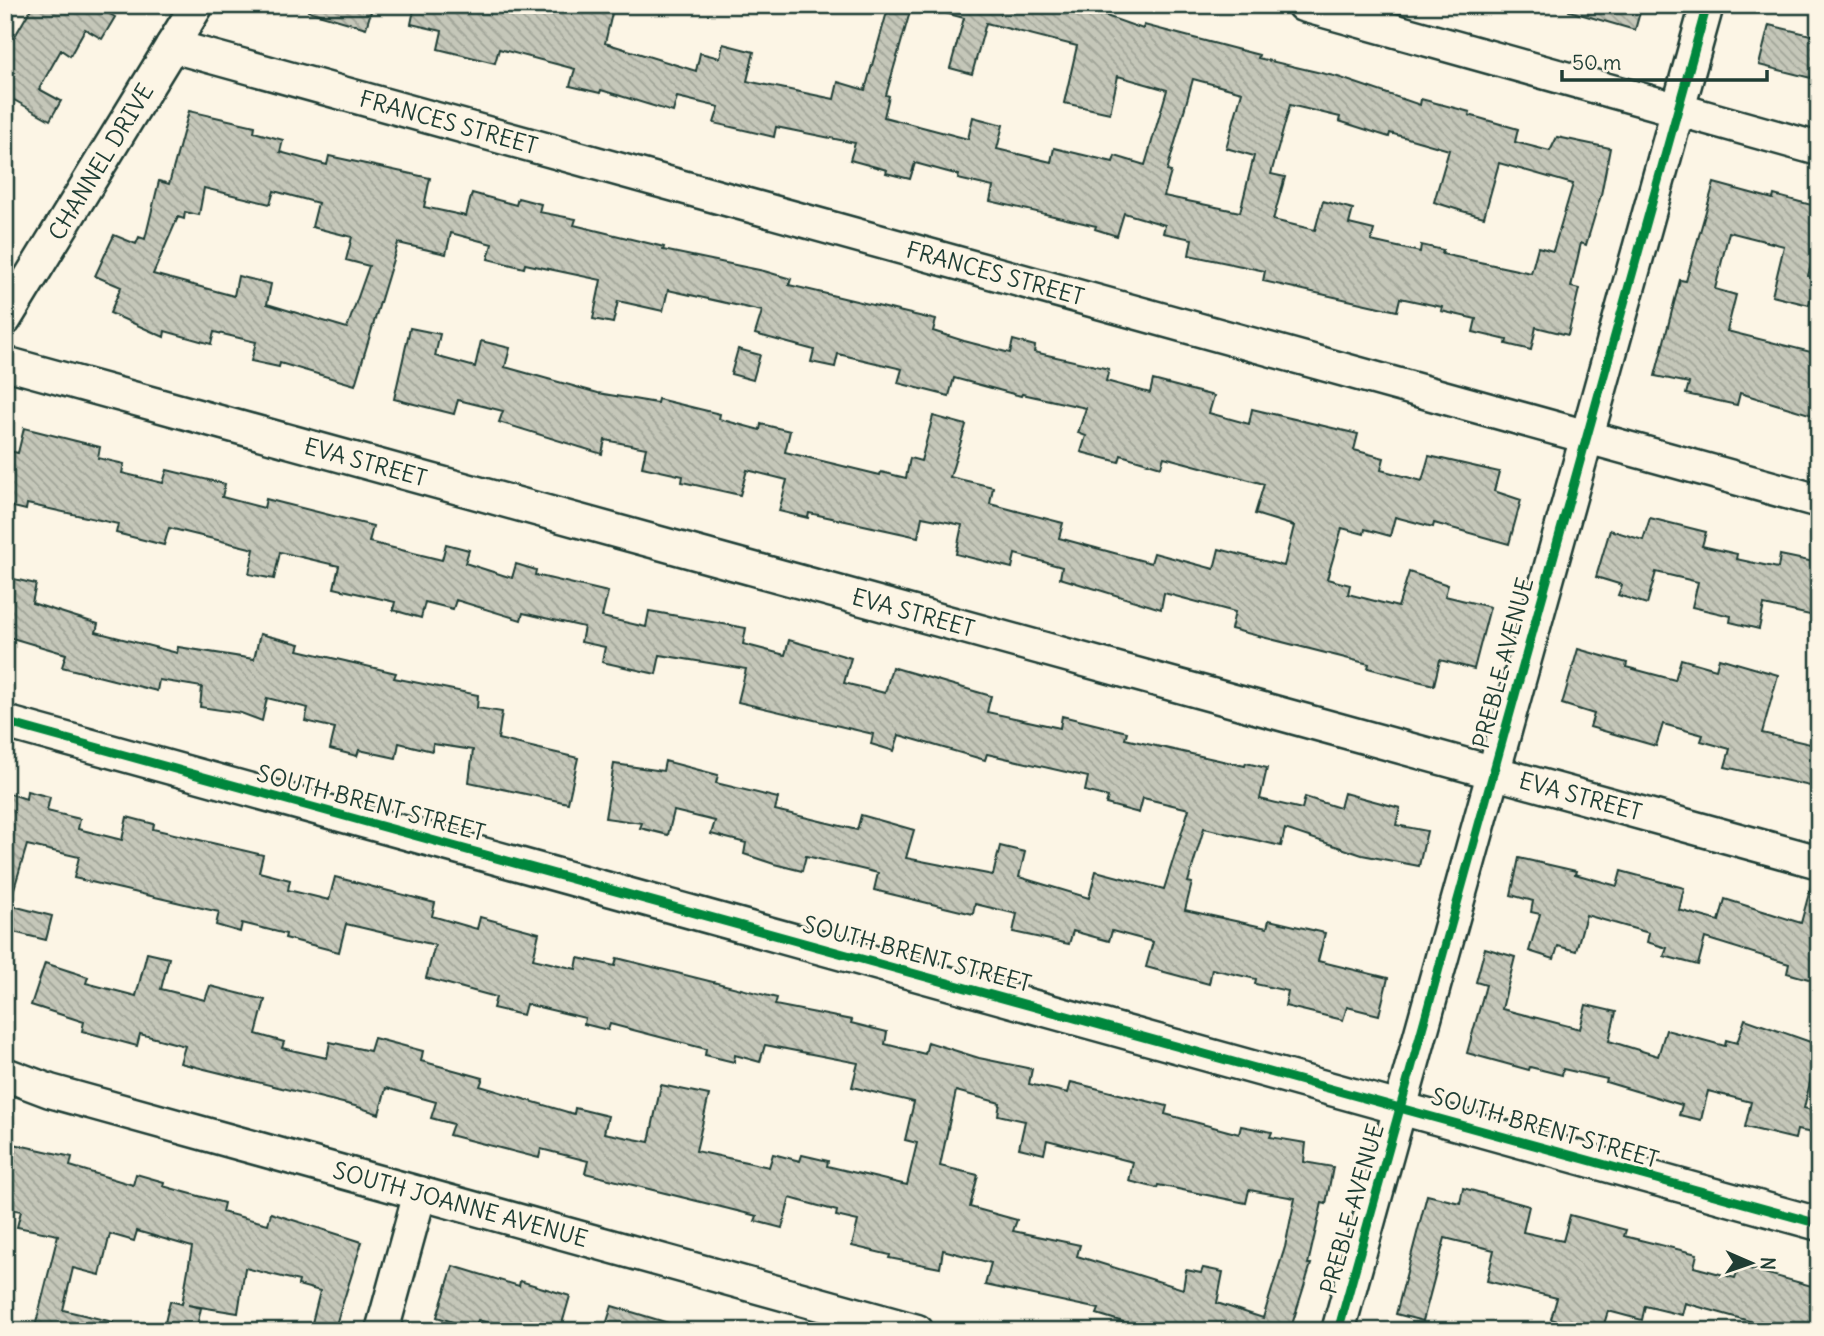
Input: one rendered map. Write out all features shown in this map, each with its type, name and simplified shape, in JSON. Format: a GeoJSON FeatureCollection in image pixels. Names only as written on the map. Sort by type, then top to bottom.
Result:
{"type":"FeatureCollection","features":[{"type":"Feature","properties":{"kind":"street","name":"CHANNEL DRIVE"},"geometry":{"type":"LineString","coordinates":[[5,318],[197,5]]}},
{"type":"Feature","properties":{"kind":"street"},"geometry":{"type":"LineString","coordinates":[[1303,5],[1380,16],[1679,109],[1819,149]]}},
{"type":"Feature","properties":{"kind":"street","name":"PREBLE AVENUE"},"geometry":{"type":"LineString","coordinates":[[1338,1331],[1707,5]]}},
{"type":"Feature","properties":{"kind":"street","name":"FRANCES STREET"},"geometry":{"type":"LineString","coordinates":[[172,46],[1819,501]]}},
{"type":"Feature","properties":{"kind":"street","name":"EVA STREET"},"geometry":{"type":"LineString","coordinates":[[5,363],[1819,862]]}},
{"type":"Feature","properties":{"kind":"street","name":"SOUTH BRENT STREET"},"geometry":{"type":"LineString","coordinates":[[5,722],[1819,1224]]}},
{"type":"Feature","properties":{"kind":"street","name":"SOUTH JOANNE AVENUE"},"geometry":{"type":"LineString","coordinates":[[5,1074],[50,1091],[917,1331]]}},
{"type":"Feature","properties":{"kind":"street"},"geometry":{"type":"LineString","coordinates":[[382,1331],[420,1194]]}},
{"type":"Feature","properties":{"kind":"building"},"geometry":{"type":"Polygon","coordinates":[[[33,5],[95,5],[115,17],[102,39],[85,29],[70,56],[61,50],[39,89],[61,101],[50,120],[5,95],[5,30],[15,36],[33,5]]]}},
{"type":"Feature","properties":{"kind":"building"},"geometry":{"type":"Polygon","coordinates":[[[308,5],[373,5],[366,28],[308,11],[308,5]]]}},
{"type":"Feature","properties":{"kind":"building"},"geometry":{"type":"Polygon","coordinates":[[[415,5],[614,5],[605,43],[696,71],[700,53],[720,58],[723,44],[754,52],[747,81],[834,99],[838,82],[865,90],[889,5],[912,5],[886,95],[889,96],[884,117],[968,139],[973,117],[1003,125],[997,149],[1051,162],[1054,148],[1113,162],[1115,156],[1145,165],[1167,90],[1118,76],[1110,113],[1064,103],[1077,46],[986,23],[972,74],[950,68],[964,18],[945,13],[946,5],[1075,5],[1143,29],[1144,25],[1259,55],[1258,58],[1338,77],[1420,105],[1421,99],[1470,112],[1469,115],[1518,129],[1515,142],[1550,151],[1557,137],[1610,148],[1601,195],[1586,245],[1581,243],[1571,287],[1579,289],[1568,335],[1536,327],[1531,350],[1506,344],[1507,340],[1473,332],[1476,319],[1441,311],[1442,307],[1400,298],[1397,311],[1263,281],[1265,271],[1189,255],[1192,239],[1163,233],[1165,225],[1124,213],[1117,236],[1095,229],[1096,226],[990,201],[993,187],[958,179],[959,175],[915,163],[910,179],[886,173],[887,170],[850,160],[855,143],[776,127],[774,137],[714,123],[719,107],[677,97],[673,112],[601,90],[600,93],[570,86],[575,69],[499,49],[495,63],[438,49],[442,31],[411,24],[415,5]],[[1193,79],[1167,171],[1171,172],[1164,196],[1240,212],[1254,156],[1226,148],[1242,92],[1193,79]],[[1290,105],[1271,174],[1285,177],[1273,220],[1315,230],[1323,201],[1353,209],[1349,224],[1374,230],[1371,241],[1420,252],[1421,245],[1443,250],[1442,254],[1531,273],[1538,247],[1553,251],[1573,184],[1499,163],[1484,217],[1462,211],[1434,202],[1449,150],[1390,133],[1389,137],[1339,121],[1340,117],[1290,105]]]}},
{"type":"Feature","properties":{"kind":"building"},"geometry":{"type":"Polygon","coordinates":[[[1569,5],[1642,5],[1635,30],[1569,11],[1569,5]]]}},
{"type":"Feature","properties":{"kind":"building"},"geometry":{"type":"Polygon","coordinates":[[[1769,25],[1819,37],[1811,78],[1759,65],[1769,25]]]}},
{"type":"Feature","properties":{"kind":"building"},"geometry":{"type":"Polygon","coordinates":[[[189,111],[255,126],[254,132],[283,140],[280,152],[327,165],[329,156],[430,178],[424,207],[466,216],[472,193],[516,205],[518,198],[541,204],[539,212],[576,219],[574,225],[664,247],[663,250],[764,271],[791,279],[789,285],[936,320],[933,331],[964,341],[1010,353],[1013,340],[1035,346],[1034,352],[1109,369],[1106,381],[1150,393],[1153,380],[1214,396],[1209,413],[1249,424],[1252,409],[1358,434],[1354,450],[1384,458],[1381,470],[1422,481],[1429,456],[1499,472],[1494,491],[1521,500],[1509,544],[1434,523],[1433,527],[1395,517],[1390,536],[1365,529],[1364,534],[1342,528],[1327,579],[1350,585],[1348,594],[1398,607],[1409,572],[1448,585],[1445,596],[1490,607],[1474,669],[1440,660],[1434,685],[1413,680],[1368,668],[1369,664],[1231,629],[1235,612],[1164,593],[1161,609],[1060,578],[1062,567],[1015,554],[1012,568],[956,554],[962,525],[922,517],[918,537],[809,513],[808,518],[779,511],[787,480],[747,470],[740,495],[682,482],[683,476],[642,467],[646,448],[605,440],[602,454],[499,422],[503,411],[458,400],[454,414],[394,399],[410,328],[440,334],[435,356],[475,367],[481,341],[510,348],[505,367],[598,393],[657,403],[658,399],[720,414],[719,419],[760,430],[761,424],[790,431],[785,452],[880,475],[881,472],[906,478],[910,458],[921,461],[933,416],[966,425],[950,477],[993,487],[990,504],[1063,523],[1059,538],[1151,563],[1154,553],[1214,569],[1219,549],[1284,566],[1294,526],[1255,514],[1264,484],[1164,457],[1161,467],[1121,455],[1119,462],[1081,452],[1086,436],[1078,433],[1086,408],[1022,394],[1021,396],[954,378],[949,396],[898,383],[902,369],[838,354],[835,367],[811,362],[814,350],[755,334],[762,311],[668,290],[663,311],[618,301],[613,323],[593,319],[601,280],[525,264],[524,268],[488,259],[492,244],[451,233],[446,254],[398,243],[355,385],[280,363],[279,367],[251,361],[256,342],[214,332],[211,344],[165,331],[164,337],[110,313],[121,287],[95,276],[114,235],[136,244],[139,237],[145,239],[159,181],[169,184],[189,111]],[[204,188],[199,215],[185,212],[184,219],[178,217],[153,274],[234,296],[238,276],[271,284],[267,304],[347,328],[369,266],[346,260],[352,237],[312,227],[318,203],[274,191],[270,204],[204,188]]]}},
{"type":"Feature","properties":{"kind":"building"},"geometry":{"type":"Polygon","coordinates":[[[1714,183],[1773,199],[1774,195],[1819,207],[1819,234],[1808,276],[1816,278],[1809,305],[1772,296],[1784,246],[1729,232],[1715,289],[1736,295],[1727,331],[1819,354],[1819,417],[1740,393],[1737,405],[1686,394],[1689,383],[1655,376],[1680,280],[1686,281],[1714,183]]]}},
{"type":"Feature","properties":{"kind":"building"},"geometry":{"type":"Polygon","coordinates":[[[738,349],[760,355],[753,380],[731,374],[738,349]]]}},
{"type":"Feature","properties":{"kind":"building"},"geometry":{"type":"Polygon","coordinates":[[[24,428],[100,447],[98,458],[124,464],[122,473],[163,483],[167,470],[225,484],[222,497],[264,508],[266,499],[373,526],[369,542],[442,560],[446,544],[469,550],[465,563],[512,578],[516,564],[536,570],[535,575],[608,592],[602,617],[646,627],[649,611],[746,628],[743,644],[785,655],[789,640],[851,658],[844,683],[885,693],[892,667],[991,696],[987,712],[1060,728],[1062,716],[1127,732],[1125,739],[1245,766],[1246,763],[1267,768],[1260,799],[1302,809],[1305,797],[1340,808],[1344,793],[1400,808],[1396,825],[1427,831],[1419,866],[1362,855],[1285,829],[1281,846],[1204,828],[1188,882],[1192,883],[1185,910],[1267,928],[1269,920],[1325,933],[1318,961],[1388,978],[1379,1015],[1347,1007],[1343,1020],[1285,1006],[1288,991],[1255,984],[1256,979],[1212,969],[1209,984],[1146,967],[1153,942],[1112,931],[1109,941],[1073,931],[1069,944],[1013,932],[1017,914],[975,904],[973,914],[874,890],[878,873],[806,856],[802,871],[774,864],[744,854],[746,843],[711,834],[715,821],[674,811],[668,835],[640,828],[642,823],[605,818],[614,764],[663,771],[665,761],[718,775],[716,783],[778,798],[775,810],[857,830],[861,815],[914,830],[906,858],[993,875],[1000,846],[1025,852],[1019,877],[1089,898],[1096,871],[1164,889],[1189,809],[1143,798],[1139,813],[1106,804],[1108,797],[1085,791],[1088,777],[987,754],[985,760],[899,735],[894,751],[871,744],[873,734],[738,702],[746,669],[660,655],[656,674],[602,662],[605,647],[581,642],[584,627],[523,613],[521,620],[456,600],[453,609],[425,602],[421,618],[393,610],[395,602],[334,588],[339,566],[280,552],[274,579],[249,574],[254,549],[169,528],[164,545],[116,533],[118,524],[27,504],[26,510],[5,505],[5,450],[18,453],[24,428]]]}},
{"type":"Feature","properties":{"kind":"building"},"geometry":{"type":"Polygon","coordinates":[[[1650,518],[1706,532],[1702,546],[1737,554],[1736,559],[1778,568],[1780,555],[1819,563],[1819,617],[1764,605],[1759,629],[1730,622],[1731,616],[1692,607],[1698,582],[1656,572],[1647,604],[1618,595],[1622,585],[1596,577],[1610,530],[1643,540],[1650,518]]]}},
{"type":"Feature","properties":{"kind":"building"},"geometry":{"type":"Polygon","coordinates":[[[5,577],[36,584],[32,603],[98,624],[96,632],[177,653],[178,647],[254,659],[260,634],[300,644],[298,650],[396,673],[394,678],[478,695],[477,708],[502,712],[498,739],[578,758],[568,803],[469,782],[473,750],[433,744],[432,751],[399,743],[396,758],[359,750],[357,756],[330,749],[335,728],[305,721],[308,708],[267,698],[262,721],[241,713],[200,707],[202,687],[159,680],[157,691],[62,667],[66,654],[5,636],[5,577]]]}},
{"type":"Feature","properties":{"kind":"building"},"geometry":{"type":"Polygon","coordinates":[[[1578,649],[1627,663],[1626,667],[1675,680],[1681,659],[1716,669],[1719,658],[1778,675],[1762,733],[1819,746],[1819,788],[1725,767],[1730,749],[1701,741],[1703,735],[1663,724],[1656,746],[1590,727],[1594,714],[1562,704],[1578,649]]]}},
{"type":"Feature","properties":{"kind":"building"},"geometry":{"type":"Polygon","coordinates":[[[27,791],[50,797],[47,811],[80,819],[78,829],[122,840],[127,817],[154,824],[153,829],[263,855],[259,872],[290,880],[288,890],[329,900],[335,877],[435,903],[432,916],[477,929],[480,917],[539,933],[533,959],[576,969],[578,958],[615,966],[617,958],[777,998],[775,1005],[852,1020],[851,1023],[887,1032],[885,1044],[925,1054],[928,1042],[979,1058],[1032,1069],[1029,1084],[1068,1093],[1071,1082],[1167,1106],[1165,1114],[1239,1134],[1241,1126],[1272,1132],[1270,1137],[1306,1143],[1304,1162],[1333,1167],[1326,1204],[1322,1203],[1308,1264],[1311,1264],[1290,1331],[1169,1331],[1147,1326],[1146,1329],[1097,1314],[1099,1309],[985,1285],[991,1263],[943,1250],[940,1268],[889,1258],[890,1255],[852,1246],[858,1221],[836,1216],[837,1211],[790,1198],[782,1228],[755,1221],[757,1216],[585,1173],[588,1161],[541,1149],[539,1158],[449,1135],[453,1124],[431,1118],[436,1102],[386,1088],[379,1114],[180,1063],[185,1046],[140,1034],[137,1046],[82,1031],[84,1022],[31,1005],[45,963],[88,977],[86,983],[136,996],[147,953],[169,958],[161,989],[205,1000],[210,986],[265,1000],[256,1034],[284,1042],[282,1048],[327,1058],[330,1042],[370,1051],[374,1038],[423,1051],[421,1061],[483,1078],[480,1086],[574,1114],[575,1108],[608,1116],[604,1133],[649,1142],[661,1085],[709,1095],[696,1151],[769,1167],[773,1154],[800,1161],[802,1155],[828,1161],[827,1166],[907,1185],[917,1143],[905,1140],[914,1102],[852,1087],[858,1063],[765,1045],[760,1062],[735,1055],[734,1062],[705,1055],[706,1049],[610,1024],[608,1030],[584,1024],[585,1018],[526,1004],[523,1015],[493,1008],[496,997],[426,978],[435,945],[346,924],[339,952],[242,923],[240,932],[216,925],[219,912],[74,878],[79,857],[27,845],[11,899],[5,899],[5,792],[26,799],[27,791]],[[956,1091],[940,1166],[978,1175],[970,1207],[1017,1220],[1013,1231],[1080,1245],[1077,1256],[1183,1289],[1186,1270],[1201,1273],[1203,1268],[1223,1272],[1217,1303],[1263,1318],[1285,1247],[1295,1198],[1249,1190],[1246,1203],[1158,1185],[1157,1188],[1129,1181],[1133,1162],[1047,1140],[1044,1154],[1019,1148],[1025,1121],[998,1115],[1000,1103],[956,1091]]]}},
{"type":"Feature","properties":{"kind":"building"},"geometry":{"type":"Polygon","coordinates":[[[1519,858],[1576,871],[1575,874],[1617,886],[1621,871],[1684,888],[1679,910],[1719,921],[1725,899],[1801,923],[1812,882],[1819,882],[1819,982],[1787,973],[1789,964],[1705,938],[1698,965],[1664,956],[1667,948],[1647,942],[1649,933],[1586,915],[1576,951],[1558,946],[1554,959],[1529,951],[1540,914],[1531,912],[1533,901],[1511,895],[1519,858]]]}},
{"type":"Feature","properties":{"kind":"building"},"geometry":{"type":"Polygon","coordinates":[[[5,904],[52,916],[46,940],[5,930],[5,904]]]}},
{"type":"Feature","properties":{"kind":"building"},"geometry":{"type":"Polygon","coordinates":[[[1485,948],[1515,957],[1502,1009],[1580,1029],[1586,1005],[1616,1012],[1609,1041],[1658,1056],[1666,1030],[1725,1046],[1726,1040],[1737,1043],[1745,1019],[1819,1045],[1819,1068],[1814,1066],[1804,1108],[1818,1112],[1813,1133],[1797,1130],[1795,1139],[1745,1127],[1751,1102],[1708,1091],[1701,1120],[1679,1115],[1682,1105],[1606,1082],[1607,1079],[1563,1069],[1562,1075],[1530,1067],[1529,1070],[1467,1053],[1486,985],[1476,982],[1485,948]]]}},
{"type":"Feature","properties":{"kind":"building"},"geometry":{"type":"Polygon","coordinates":[[[5,1142],[72,1157],[70,1166],[133,1185],[136,1174],[164,1182],[163,1186],[224,1203],[222,1212],[268,1224],[271,1213],[362,1242],[334,1331],[310,1331],[320,1291],[298,1285],[299,1281],[245,1268],[238,1313],[188,1305],[201,1308],[196,1331],[163,1331],[170,1301],[182,1304],[192,1247],[137,1231],[134,1241],[110,1234],[100,1275],[73,1268],[63,1310],[113,1322],[112,1331],[34,1331],[58,1235],[17,1227],[21,1211],[5,1208],[5,1142]]]}},
{"type":"Feature","properties":{"kind":"building"},"geometry":{"type":"Polygon","coordinates":[[[1463,1188],[1529,1206],[1523,1232],[1563,1241],[1570,1215],[1626,1230],[1624,1236],[1697,1254],[1694,1267],[1735,1278],[1739,1266],[1819,1288],[1819,1331],[1758,1331],[1760,1324],[1685,1303],[1682,1315],[1645,1306],[1642,1320],[1608,1311],[1602,1331],[1591,1331],[1551,1319],[1557,1298],[1487,1281],[1494,1250],[1445,1238],[1423,1321],[1396,1314],[1427,1195],[1460,1203],[1463,1188]]]}},
{"type":"Feature","properties":{"kind":"building"},"geometry":{"type":"Polygon","coordinates":[[[453,1266],[519,1286],[520,1281],[570,1296],[560,1331],[516,1331],[478,1320],[475,1329],[437,1317],[453,1266]]]}},
{"type":"Feature","properties":{"kind":"building"},"geometry":{"type":"Polygon","coordinates":[[[612,1306],[675,1325],[674,1331],[604,1331],[612,1306]]]}},
{"type":"Feature","properties":{"kind":"cycle path"},"geometry":{"type":"LineString","coordinates":[[1338,1331],[1707,5]]}},
{"type":"Feature","properties":{"kind":"cycle path"},"geometry":{"type":"LineString","coordinates":[[5,722],[1819,1224]]}}]}
